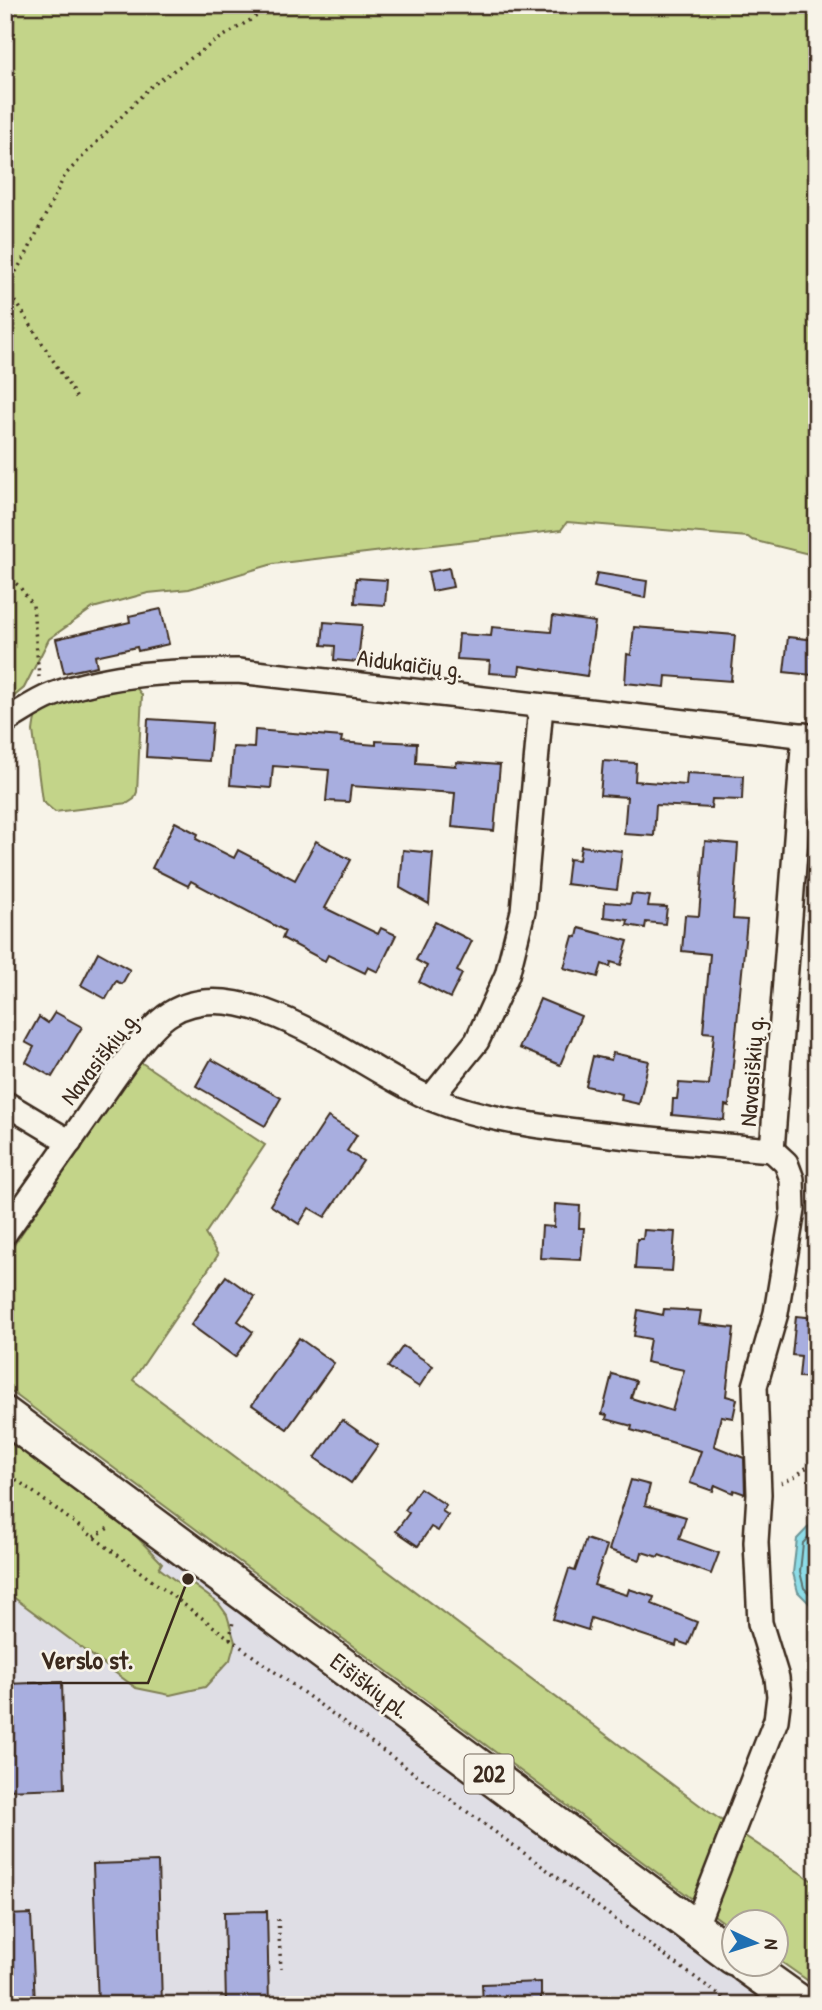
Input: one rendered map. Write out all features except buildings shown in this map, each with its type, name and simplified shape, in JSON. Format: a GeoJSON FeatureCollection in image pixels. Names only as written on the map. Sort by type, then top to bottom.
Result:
{"type":"FeatureCollection","features":[{"type":"Feature","properties":{"kind":"main road","name":"Eišiškių pl."},"geometry":{"type":"LineString","coordinates":[[5,1415],[720,1946]]}},
{"type":"Feature","properties":{"kind":"main road"},"geometry":{"type":"LineString","coordinates":[[766,1979],[802,2005]]}},
{"type":"Feature","properties":{"kind":"street","name":"Aidukaičių g."},"geometry":{"type":"LineString","coordinates":[[5,721],[45,699],[110,678],[165,671],[238,671],[811,736]]}},
{"type":"Feature","properties":{"kind":"street"},"geometry":{"type":"LineString","coordinates":[[431,1098],[477,1041],[507,975],[523,911],[541,706]]}},
{"type":"Feature","properties":{"kind":"street","name":"Navasiškių g."},"geometry":{"type":"LineString","coordinates":[[5,1233],[137,1046],[169,1013],[191,1004],[217,1001],[245,1004],[278,1015],[431,1098],[508,1122],[772,1150],[811,736]]}},
{"type":"Feature","properties":{"kind":"street"},"geometry":{"type":"LineString","coordinates":[[5,1103],[69,1142]]}},
{"type":"Feature","properties":{"kind":"street"},"geometry":{"type":"LineString","coordinates":[[695,1928],[776,1720],[779,1696],[777,1678],[760,1623],[756,1542],[759,1494],[755,1386],[776,1312],[793,1210],[792,1179],[786,1163],[772,1150]]}},
{"type":"Feature","properties":{"kind":"path"},"geometry":{"type":"LineString","coordinates":[[78,400],[6,290],[65,175],[149,88],[211,44],[275,5]]}},
{"type":"Feature","properties":{"kind":"path"},"geometry":{"type":"LineString","coordinates":[[5,575],[19,586],[33,605],[40,689],[45,699]]}},
{"type":"Feature","properties":{"kind":"path"},"geometry":{"type":"LineString","coordinates":[[759,1494],[796,1476],[817,1459]]}},
{"type":"Feature","properties":{"kind":"path"},"geometry":{"type":"LineString","coordinates":[[5,1471],[253,1656],[733,2005]]}},
{"type":"Feature","properties":{"kind":"path"},"geometry":{"type":"LineString","coordinates":[[278,1919],[281,1969]]}},
{"type":"Feature","properties":{"kind":"shaded area"},"geometry":{"type":"Polygon","coordinates":[[[5,1432],[116,1513],[305,1660],[720,1967],[720,1979],[737,1979],[772,2005],[5,2005],[5,1432]]]}},
{"type":"Feature","properties":{"kind":"green space"},"geometry":{"type":"Polygon","coordinates":[[[5,5],[817,5],[817,556],[748,537],[567,522],[561,530],[273,564],[189,589],[148,593],[93,608],[49,639],[24,688],[5,704],[5,5]]]}},
{"type":"Feature","properties":{"kind":"green space"},"geometry":{"type":"Polygon","coordinates":[[[135,686],[142,695],[137,792],[134,799],[128,803],[55,812],[42,801],[33,731],[37,713],[47,706],[71,698],[135,686]]]}},
{"type":"Feature","properties":{"kind":"green space"},"geometry":{"type":"Polygon","coordinates":[[[139,1061],[265,1145],[205,1234],[218,1255],[133,1380],[709,1812],[817,1884],[817,1987],[790,1968],[790,1909],[720,1909],[720,1920],[5,1387],[5,1258],[139,1061]]]}},
{"type":"Feature","properties":{"kind":"green space"},"geometry":{"type":"Polygon","coordinates":[[[5,1432],[116,1513],[116,1520],[162,1563],[159,1568],[184,1587],[188,1581],[219,1604],[227,1615],[235,1642],[230,1660],[205,1687],[170,1695],[136,1688],[5,1591],[5,1432]]]}},
{"type":"Feature","properties":{"kind":"water"},"geometry":{"type":"Polygon","coordinates":[[[817,1518],[817,1611],[798,1592],[793,1573],[797,1539],[817,1518]]]}},
{"type":"Feature","properties":{"kind":"place","name":"Verslo st."},"geometry":{"type":"Point","coordinates":[188,1579]}}]}
